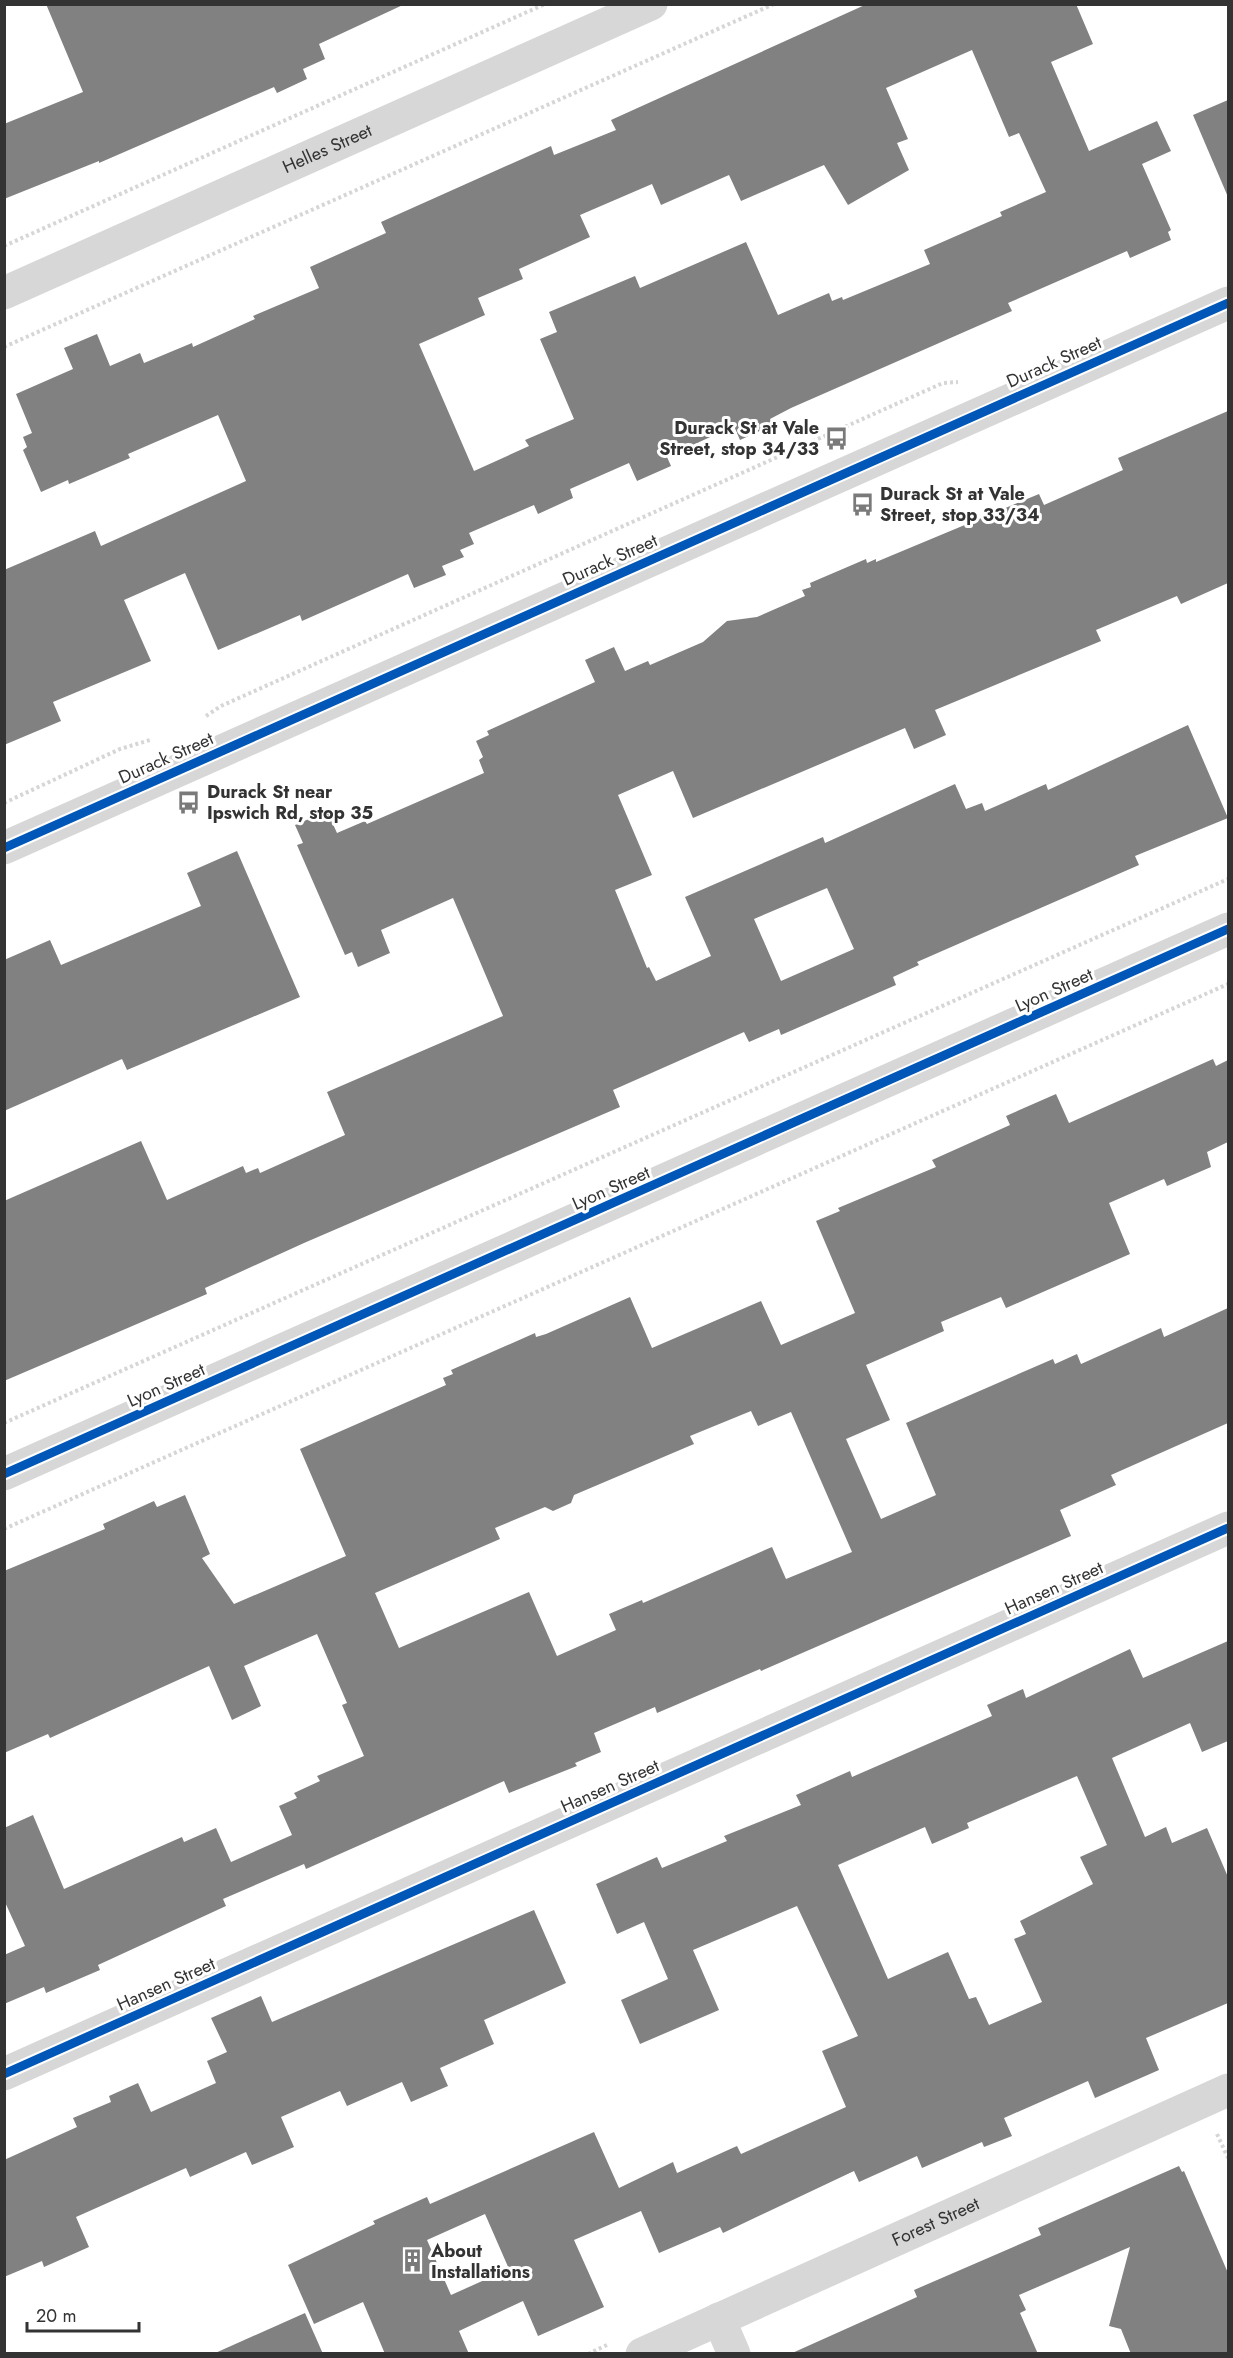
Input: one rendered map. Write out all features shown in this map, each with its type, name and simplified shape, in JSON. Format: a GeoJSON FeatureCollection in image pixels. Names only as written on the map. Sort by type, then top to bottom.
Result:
{"type":"FeatureCollection","features":[{"type":"Feature","properties":{"kind":"street","name":"Helles Street"},"geometry":{"type":"LineString","coordinates":[[4,293],[651,4]]}},
{"type":"Feature","properties":{"kind":"street","name":"Durack Street"},"geometry":{"type":"LineString","coordinates":[[4,848],[1228,303]]}},
{"type":"Feature","properties":{"kind":"street","name":"Lyon Street"},"geometry":{"type":"LineString","coordinates":[[4,1474],[1228,930]]}},
{"type":"Feature","properties":{"kind":"street","name":"Hansen Street"},"geometry":{"type":"LineString","coordinates":[[4,2074],[1228,1528]]}},
{"type":"Feature","properties":{"kind":"street","name":"Forest Street"},"geometry":{"type":"LineString","coordinates":[[642,2354],[1228,2090]]}},
{"type":"Feature","properties":{"kind":"street"},"geometry":{"type":"LineString","coordinates":[[719,2319],[734,2354]]}},
{"type":"Feature","properties":{"kind":"path"},"geometry":{"type":"LineString","coordinates":[[4,246],[545,4]]}},
{"type":"Feature","properties":{"kind":"path"},"geometry":{"type":"LineString","coordinates":[[4,347],[774,4]]}},
{"type":"Feature","properties":{"kind":"path"},"geometry":{"type":"LineString","coordinates":[[197,720],[221,706],[943,383],[964,381]]}},
{"type":"Feature","properties":{"kind":"path"},"geometry":{"type":"LineString","coordinates":[[4,803],[120,749],[158,737]]}},
{"type":"Feature","properties":{"kind":"path"},"geometry":{"type":"LineString","coordinates":[[4,1423],[1228,879]]}},
{"type":"Feature","properties":{"kind":"path"},"geometry":{"type":"LineString","coordinates":[[4,1529],[1228,984]]}},
{"type":"Feature","properties":{"kind":"path"},"geometry":{"type":"LineString","coordinates":[[1224,2127],[1216,2130],[1228,2158]]}},
{"type":"Feature","properties":{"kind":"building"},"geometry":{"type":"Polygon","coordinates":[[[46,4],[405,4],[319,44],[325,59],[303,69],[307,79],[277,93],[274,87],[99,163],[99,161],[4,199],[4,124],[83,92],[46,4]]]}},
{"type":"Feature","properties":{"kind":"building"},"geometry":{"type":"Polygon","coordinates":[[[867,4],[1076,4],[1093,44],[1051,62],[1089,151],[1157,121],[1171,151],[1142,164],[1171,230],[1168,232],[1171,240],[1130,258],[1127,251],[1008,303],[1012,311],[791,408],[770,419],[773,425],[740,440],[734,426],[667,457],[671,466],[637,481],[629,463],[570,489],[573,498],[538,514],[534,505],[469,533],[474,544],[460,550],[464,557],[442,566],[446,575],[414,588],[408,574],[302,621],[300,615],[218,650],[185,573],[124,600],[151,661],[53,702],[61,721],[4,745],[4,570],[95,531],[101,546],[246,481],[218,415],[128,454],[130,458],[69,484],[68,480],[41,492],[23,450],[27,447],[23,437],[32,433],[16,394],[73,369],[64,348],[97,334],[110,366],[140,353],[144,363],[192,343],[193,347],[255,319],[253,316],[319,288],[310,267],[386,233],[381,222],[551,146],[554,155],[616,130],[611,120],[867,4]],[[972,50],[886,88],[908,139],[897,143],[909,170],[848,205],[824,165],[741,201],[729,175],[661,205],[652,184],[580,215],[590,237],[519,269],[523,279],[478,298],[485,315],[419,344],[474,471],[529,446],[525,440],[574,419],[540,339],[557,332],[549,312],[635,276],[640,288],[746,242],[778,315],[829,293],[832,301],[842,297],[843,300],[930,264],[924,250],[1002,216],[1000,212],[1046,192],[1019,133],[1009,137],[972,50]]]}},
{"type":"Feature","properties":{"kind":"building"},"geometry":{"type":"Polygon","coordinates":[[[1228,100],[1228,197],[1193,115],[1228,100]]]}},
{"type":"Feature","properties":{"kind":"building"},"geometry":{"type":"Polygon","coordinates":[[[1228,411],[1228,583],[1181,604],[1177,596],[1096,630],[1101,641],[935,710],[946,735],[914,749],[905,728],[693,818],[673,771],[618,795],[652,875],[615,890],[647,968],[649,967],[656,981],[711,956],[685,897],[823,837],[825,843],[955,784],[966,809],[982,803],[985,811],[1046,784],[1048,790],[1188,725],[1228,818],[1135,856],[1139,865],[917,962],[919,965],[893,977],[896,985],[781,1035],[779,1029],[749,1042],[744,1032],[613,1090],[620,1107],[304,1243],[205,1288],[207,1294],[4,1381],[4,1201],[141,1141],[167,1200],[243,1166],[246,1173],[258,1168],[260,1173],[345,1135],[327,1092],[503,1016],[453,898],[381,930],[390,953],[358,967],[352,952],[345,955],[297,845],[303,843],[295,825],[327,811],[337,833],[365,821],[367,824],[484,773],[479,760],[483,757],[476,741],[489,735],[487,731],[595,682],[585,660],[614,647],[625,671],[648,661],[650,665],[703,642],[727,621],[757,617],[805,596],[802,590],[811,587],[810,583],[866,559],[867,563],[876,559],[876,562],[1039,494],[1044,505],[1123,470],[1118,458],[1228,411]],[[827,888],[754,919],[781,981],[854,949],[827,888]]]}},
{"type":"Feature","properties":{"kind":"building"},"geometry":{"type":"Polygon","coordinates":[[[237,851],[300,997],[127,1070],[122,1059],[4,1111],[4,960],[50,940],[61,965],[201,906],[187,873],[237,851]]]}},
{"type":"Feature","properties":{"kind":"building"},"geometry":{"type":"Polygon","coordinates":[[[1213,1059],[1216,1066],[1228,1060],[1228,1142],[1207,1152],[1211,1167],[1167,1186],[1164,1179],[1109,1203],[1130,1254],[1006,1308],[1001,1297],[941,1322],[944,1331],[866,1365],[890,1420],[846,1439],[881,1519],[936,1495],[906,1423],[1053,1359],[1055,1364],[1077,1354],[1081,1364],[1161,1328],[1164,1337],[1228,1308],[1228,1423],[1111,1475],[1116,1485],[1060,1510],[1071,1536],[761,1671],[760,1669],[657,1713],[655,1707],[594,1733],[601,1752],[575,1763],[577,1766],[509,1793],[504,1781],[306,1869],[304,1864],[223,1899],[226,1906],[98,1965],[100,1970],[46,1993],[44,1987],[4,2004],[4,1955],[25,1946],[4,1900],[4,1828],[33,1815],[64,1889],[182,1837],[184,1842],[216,1828],[231,1862],[292,1835],[279,1806],[297,1798],[294,1793],[320,1781],[317,1776],[364,1756],[342,1705],[347,1703],[317,1634],[244,1666],[261,1706],[232,1720],[209,1666],[50,1738],[48,1734],[4,1753],[4,1571],[105,1529],[103,1524],[154,1501],[157,1507],[185,1495],[210,1554],[202,1558],[234,1604],[346,1556],[300,1449],[446,1385],[443,1378],[453,1374],[451,1370],[535,1333],[536,1337],[546,1334],[630,1297],[652,1348],[761,1301],[781,1345],[855,1313],[816,1221],[840,1211],[838,1208],[936,1167],[932,1160],[1010,1125],[1006,1116],[1056,1094],[1069,1123],[1213,1059]],[[751,1411],[690,1436],[694,1444],[574,1495],[571,1503],[553,1511],[545,1507],[495,1528],[500,1539],[375,1593],[399,1648],[529,1592],[557,1656],[616,1630],[609,1614],[642,1600],[643,1603],[772,1547],[786,1579],[852,1552],[791,1412],[758,1426],[751,1411]]]}},
{"type":"Feature","properties":{"kind":"building"},"geometry":{"type":"Polygon","coordinates":[[[1228,1641],[1228,1741],[1202,1752],[1190,1723],[1112,1758],[1145,1837],[1166,1827],[1172,1843],[1207,1828],[1228,1877],[1228,2003],[1146,2038],[1159,2070],[1095,2098],[1088,2081],[1004,2118],[1012,2136],[984,2147],[982,2142],[922,2168],[917,2156],[859,2182],[854,2171],[723,2233],[720,2227],[659,2253],[641,2211],[574,2240],[604,2307],[538,2336],[523,2301],[459,2331],[469,2354],[385,2354],[363,2302],[314,2324],[288,2265],[375,2224],[373,2221],[427,2197],[430,2204],[594,2132],[619,2188],[673,2162],[677,2173],[737,2146],[741,2154],[846,2107],[822,2051],[858,2036],[797,1906],[693,1950],[719,2010],[640,2044],[621,2000],[668,1979],[644,1922],[617,1934],[596,1884],[657,1857],[662,1868],[727,1841],[724,1836],[801,1805],[796,1795],[850,1771],[852,1777],[992,1716],[987,1705],[1023,1689],[1026,1698],[1130,1649],[1143,1678],[1228,1641]],[[1077,1776],[967,1823],[969,1828],[932,1844],[925,1827],[838,1865],[888,1979],[948,1952],[969,1999],[976,1997],[989,2025],[1042,2002],[1014,1939],[1026,1934],[1020,1921],[1093,1884],[1080,1857],[1107,1845],[1077,1776]],[[485,2214],[427,2240],[451,2295],[509,2269],[485,2214]]]}},
{"type":"Feature","properties":{"kind":"building"},"geometry":{"type":"Polygon","coordinates":[[[534,1910],[566,1983],[484,2020],[494,2044],[440,2068],[448,2086],[411,2102],[402,2082],[347,2106],[340,2091],[281,2117],[294,2147],[252,2165],[246,2152],[190,2177],[186,2168],[76,2217],[89,2247],[44,2267],[42,2261],[4,2277],[4,2160],[77,2127],[73,2118],[111,2102],[109,2096],[138,2083],[151,2112],[216,2083],[207,2061],[227,2052],[211,2018],[261,1996],[272,2022],[534,1910]]]}},
{"type":"Feature","properties":{"kind":"building"},"geometry":{"type":"Polygon","coordinates":[[[1179,2166],[1182,2172],[1184,2171],[1228,2273],[1228,2354],[1131,2354],[1121,2329],[1109,2326],[1130,2247],[1019,2295],[1026,2310],[1020,2313],[1038,2354],[790,2354],[917,2297],[914,2290],[1041,2235],[1038,2228],[1179,2166]]]}},
{"type":"Feature","properties":{"kind":"building"},"geometry":{"type":"Polygon","coordinates":[[[305,2313],[323,2354],[213,2354],[305,2313]]]}},
{"type":"Feature","properties":{"kind":"cycle path"},"geometry":{"type":"LineString","coordinates":[[4,848],[1228,303]]}},
{"type":"Feature","properties":{"kind":"cycle path"},"geometry":{"type":"LineString","coordinates":[[4,1474],[1228,929]]}},
{"type":"Feature","properties":{"kind":"cycle path"},"geometry":{"type":"LineString","coordinates":[[4,2074],[1228,1528]]}},
{"type":"Feature","properties":{"kind":"place","name":"Durack St at Vale Street, stop 34/33"},"geometry":{"type":"Point","coordinates":[837,438]}},
{"type":"Feature","properties":{"kind":"place","name":"Durack St at Vale Street, stop 33/34"},"geometry":{"type":"Point","coordinates":[862,504]}},
{"type":"Feature","properties":{"kind":"place","name":"Durack St near Ipswich Rd, stop 35"},"geometry":{"type":"Point","coordinates":[189,802]}},
{"type":"Feature","properties":{"kind":"place","name":"About Installations"},"geometry":{"type":"Point","coordinates":[413,2261]}}]}
